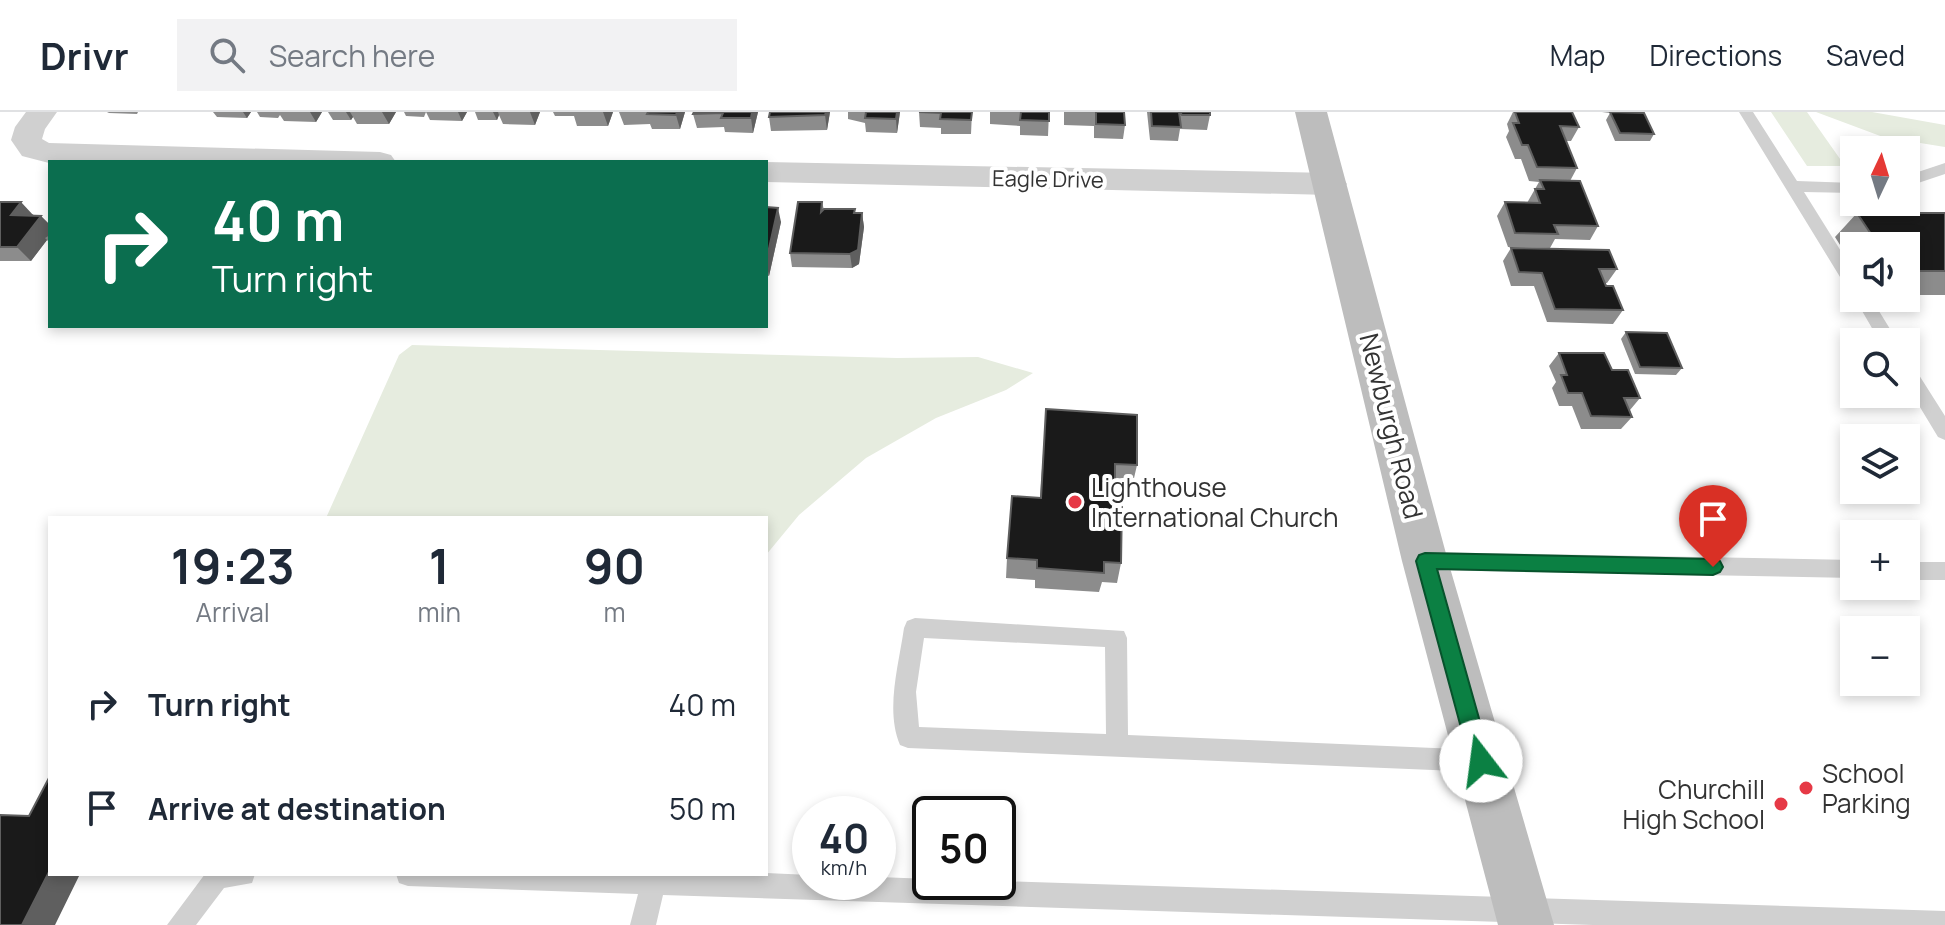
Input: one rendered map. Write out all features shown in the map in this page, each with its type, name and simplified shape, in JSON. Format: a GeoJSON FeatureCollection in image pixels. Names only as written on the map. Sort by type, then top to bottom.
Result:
{"type":"FeatureCollection","features":[{"type":"Feature","properties":{"kind":"main road","name":"Newburgh Road"},"geometry":{"type":"LineString","coordinates":[[1311,112],[1425,561],[1524,919]]}},
{"type":"Feature","properties":{"kind":"street"},"geometry":{"type":"LineString","coordinates":[[42,112],[30,127],[26,140],[33,149],[49,153],[306,160]]}},
{"type":"Feature","properties":{"kind":"street","name":"Eagle Drive"},"geometry":{"type":"LineString","coordinates":[[768,172],[1331,184]]}},
{"type":"Feature","properties":{"kind":"lane"},"geometry":{"type":"LineString","coordinates":[[1746,112],[1840,263]]}},
{"type":"Feature","properties":{"kind":"lane"},"geometry":{"type":"LineString","coordinates":[[1920,177],[1945,168]]}},
{"type":"Feature","properties":{"kind":"lane"},"geometry":{"type":"LineString","coordinates":[[1792,186],[1840,188]]}},
{"type":"Feature","properties":{"kind":"lane"},"geometry":{"type":"LineString","coordinates":[[1920,392],[1945,432]]}},
{"type":"Feature","properties":{"kind":"lane"},"geometry":{"type":"LineString","coordinates":[[1425,561],[1840,569]]}},
{"type":"Feature","properties":{"kind":"lane"},"geometry":{"type":"LineString","coordinates":[[1920,571],[1945,571]]}},
{"type":"Feature","properties":{"kind":"lane"},"geometry":{"type":"LineString","coordinates":[[1117,747],[1116,638],[915,628],[905,692],[908,737],[1117,747],[1481,761]]}},
{"type":"Feature","properties":{"kind":"lane"},"geometry":{"type":"LineString","coordinates":[[180,925],[218,877],[226,876]]}},
{"type":"Feature","properties":{"kind":"lane"},"geometry":{"type":"LineString","coordinates":[[462,876],[1524,919],[1945,924]]}},
{"type":"Feature","properties":{"kind":"lane"},"geometry":{"type":"LineString","coordinates":[[643,925],[653,883]]}},
{"type":"Feature","properties":{"kind":"shaded area"},"geometry":{"type":"Polygon","coordinates":[[[1771,112],[1807,112],[1840,159],[1840,166],[1807,166],[1771,112]]]}},
{"type":"Feature","properties":{"kind":"shaded area"},"geometry":{"type":"Polygon","coordinates":[[[1816,112],[1872,112],[1945,125],[1945,147],[1920,143],[1920,136],[1880,136],[1816,112]]]}},
{"type":"Feature","properties":{"kind":"shaded area"},"geometry":{"type":"Polygon","coordinates":[[[412,345],[897,358],[978,357],[1033,373],[1006,390],[936,418],[866,458],[799,515],[768,553],[768,516],[327,516],[399,355],[412,345]]]}},
{"type":"Feature","properties":{"kind":"building"},"geometry":{"type":"Polygon","coordinates":[[[648,112],[677,112],[676,115],[648,112]]]}},
{"type":"Feature","properties":{"kind":"building"},"geometry":{"type":"Polygon","coordinates":[[[694,112],[752,112],[751,118],[721,118],[723,113],[694,112]]]}},
{"type":"Feature","properties":{"kind":"building"},"geometry":{"type":"Polygon","coordinates":[[[770,112],[826,112],[825,115],[769,117],[770,112]]]}},
{"type":"Feature","properties":{"kind":"building"},"geometry":{"type":"Polygon","coordinates":[[[866,112],[897,112],[896,119],[865,118],[866,112]]]}},
{"type":"Feature","properties":{"kind":"building"},"geometry":{"type":"Polygon","coordinates":[[[919,112],[972,112],[971,120],[940,119],[941,113],[919,112]]]}},
{"type":"Feature","properties":{"kind":"building"},"geometry":{"type":"Polygon","coordinates":[[[1021,112],[1049,112],[1049,121],[1020,120],[1021,112]]]}},
{"type":"Feature","properties":{"kind":"building"},"geometry":{"type":"Polygon","coordinates":[[[1096,112],[1124,112],[1125,125],[1096,124],[1096,112]]]}},
{"type":"Feature","properties":{"kind":"building"},"geometry":{"type":"Polygon","coordinates":[[[1151,112],[1179,112],[1181,127],[1152,126],[1151,112]]]}},
{"type":"Feature","properties":{"kind":"building"},"geometry":{"type":"Polygon","coordinates":[[[1180,112],[1210,112],[1210,115],[1182,115],[1180,112]]]}},
{"type":"Feature","properties":{"kind":"building"},"geometry":{"type":"Polygon","coordinates":[[[1515,112],[1572,112],[1579,127],[1560,126],[1577,168],[1537,167],[1528,145],[1522,145],[1513,123],[1519,123],[1515,112]]]}},
{"type":"Feature","properties":{"kind":"building"},"geometry":{"type":"Polygon","coordinates":[[[1610,112],[1644,113],[1654,134],[1620,133],[1610,112]]]}},
{"type":"Feature","properties":{"kind":"building"},"geometry":{"type":"Polygon","coordinates":[[[1540,180],[1580,181],[1598,226],[1554,225],[1558,234],[1515,233],[1505,202],[1540,203],[1535,189],[1544,189],[1540,180]]]}},
{"type":"Feature","properties":{"kind":"building"},"geometry":{"type":"Polygon","coordinates":[[[0,202],[21,202],[11,215],[41,216],[17,247],[0,247],[0,202]]]}},
{"type":"Feature","properties":{"kind":"building"},"geometry":{"type":"Polygon","coordinates":[[[798,202],[822,202],[821,212],[824,209],[855,209],[854,213],[862,213],[858,250],[850,254],[790,253],[798,202]]]}},
{"type":"Feature","properties":{"kind":"building"},"geometry":{"type":"Polygon","coordinates":[[[768,207],[778,208],[768,253],[768,207]]]}},
{"type":"Feature","properties":{"kind":"building"},"geometry":{"type":"Polygon","coordinates":[[[1945,213],[1945,271],[1920,271],[1920,232],[1870,232],[1859,216],[1945,213]]]}},
{"type":"Feature","properties":{"kind":"building"},"geometry":{"type":"Polygon","coordinates":[[[1511,248],[1609,250],[1617,269],[1599,269],[1606,286],[1613,286],[1623,310],[1555,309],[1542,273],[1519,272],[1511,248]]]}},
{"type":"Feature","properties":{"kind":"building"},"geometry":{"type":"Polygon","coordinates":[[[1626,332],[1667,333],[1682,368],[1640,367],[1626,332]]]}},
{"type":"Feature","properties":{"kind":"building"},"geometry":{"type":"Polygon","coordinates":[[[1559,353],[1604,353],[1612,370],[1628,370],[1640,398],[1624,398],[1632,417],[1591,416],[1582,393],[1568,393],[1561,375],[1567,375],[1559,353]]]}},
{"type":"Feature","properties":{"kind":"building","name":"Lighthouse International Church"},"geometry":{"type":"Polygon","coordinates":[[[1046,409],[1137,415],[1137,465],[1115,464],[1115,501],[1122,501],[1121,563],[1104,562],[1104,573],[1037,568],[1037,560],[1007,558],[1012,496],[1041,498],[1046,409]]]}},
{"type":"Feature","properties":{"kind":"building"},"geometry":{"type":"Polygon","coordinates":[[[48,780],[48,874],[22,925],[0,925],[0,815],[29,816],[48,780]]]}},
{"type":"Feature","properties":{"kind":"place","name":"Lighthouse International Church"},"geometry":{"type":"Point","coordinates":[1075,502]}},
{"type":"Feature","properties":{"kind":"place","name":"School Parking"},"geometry":{"type":"Point","coordinates":[1806,788]}},
{"type":"Feature","properties":{"kind":"place","name":"Churchill High School"},"geometry":{"type":"Point","coordinates":[1781,804]}},
{"type":"Feature","properties":{"kind":"route"},"geometry":{"type":"LineString","coordinates":[[1481,761],[1425,561],[1713,567]]}}]}
